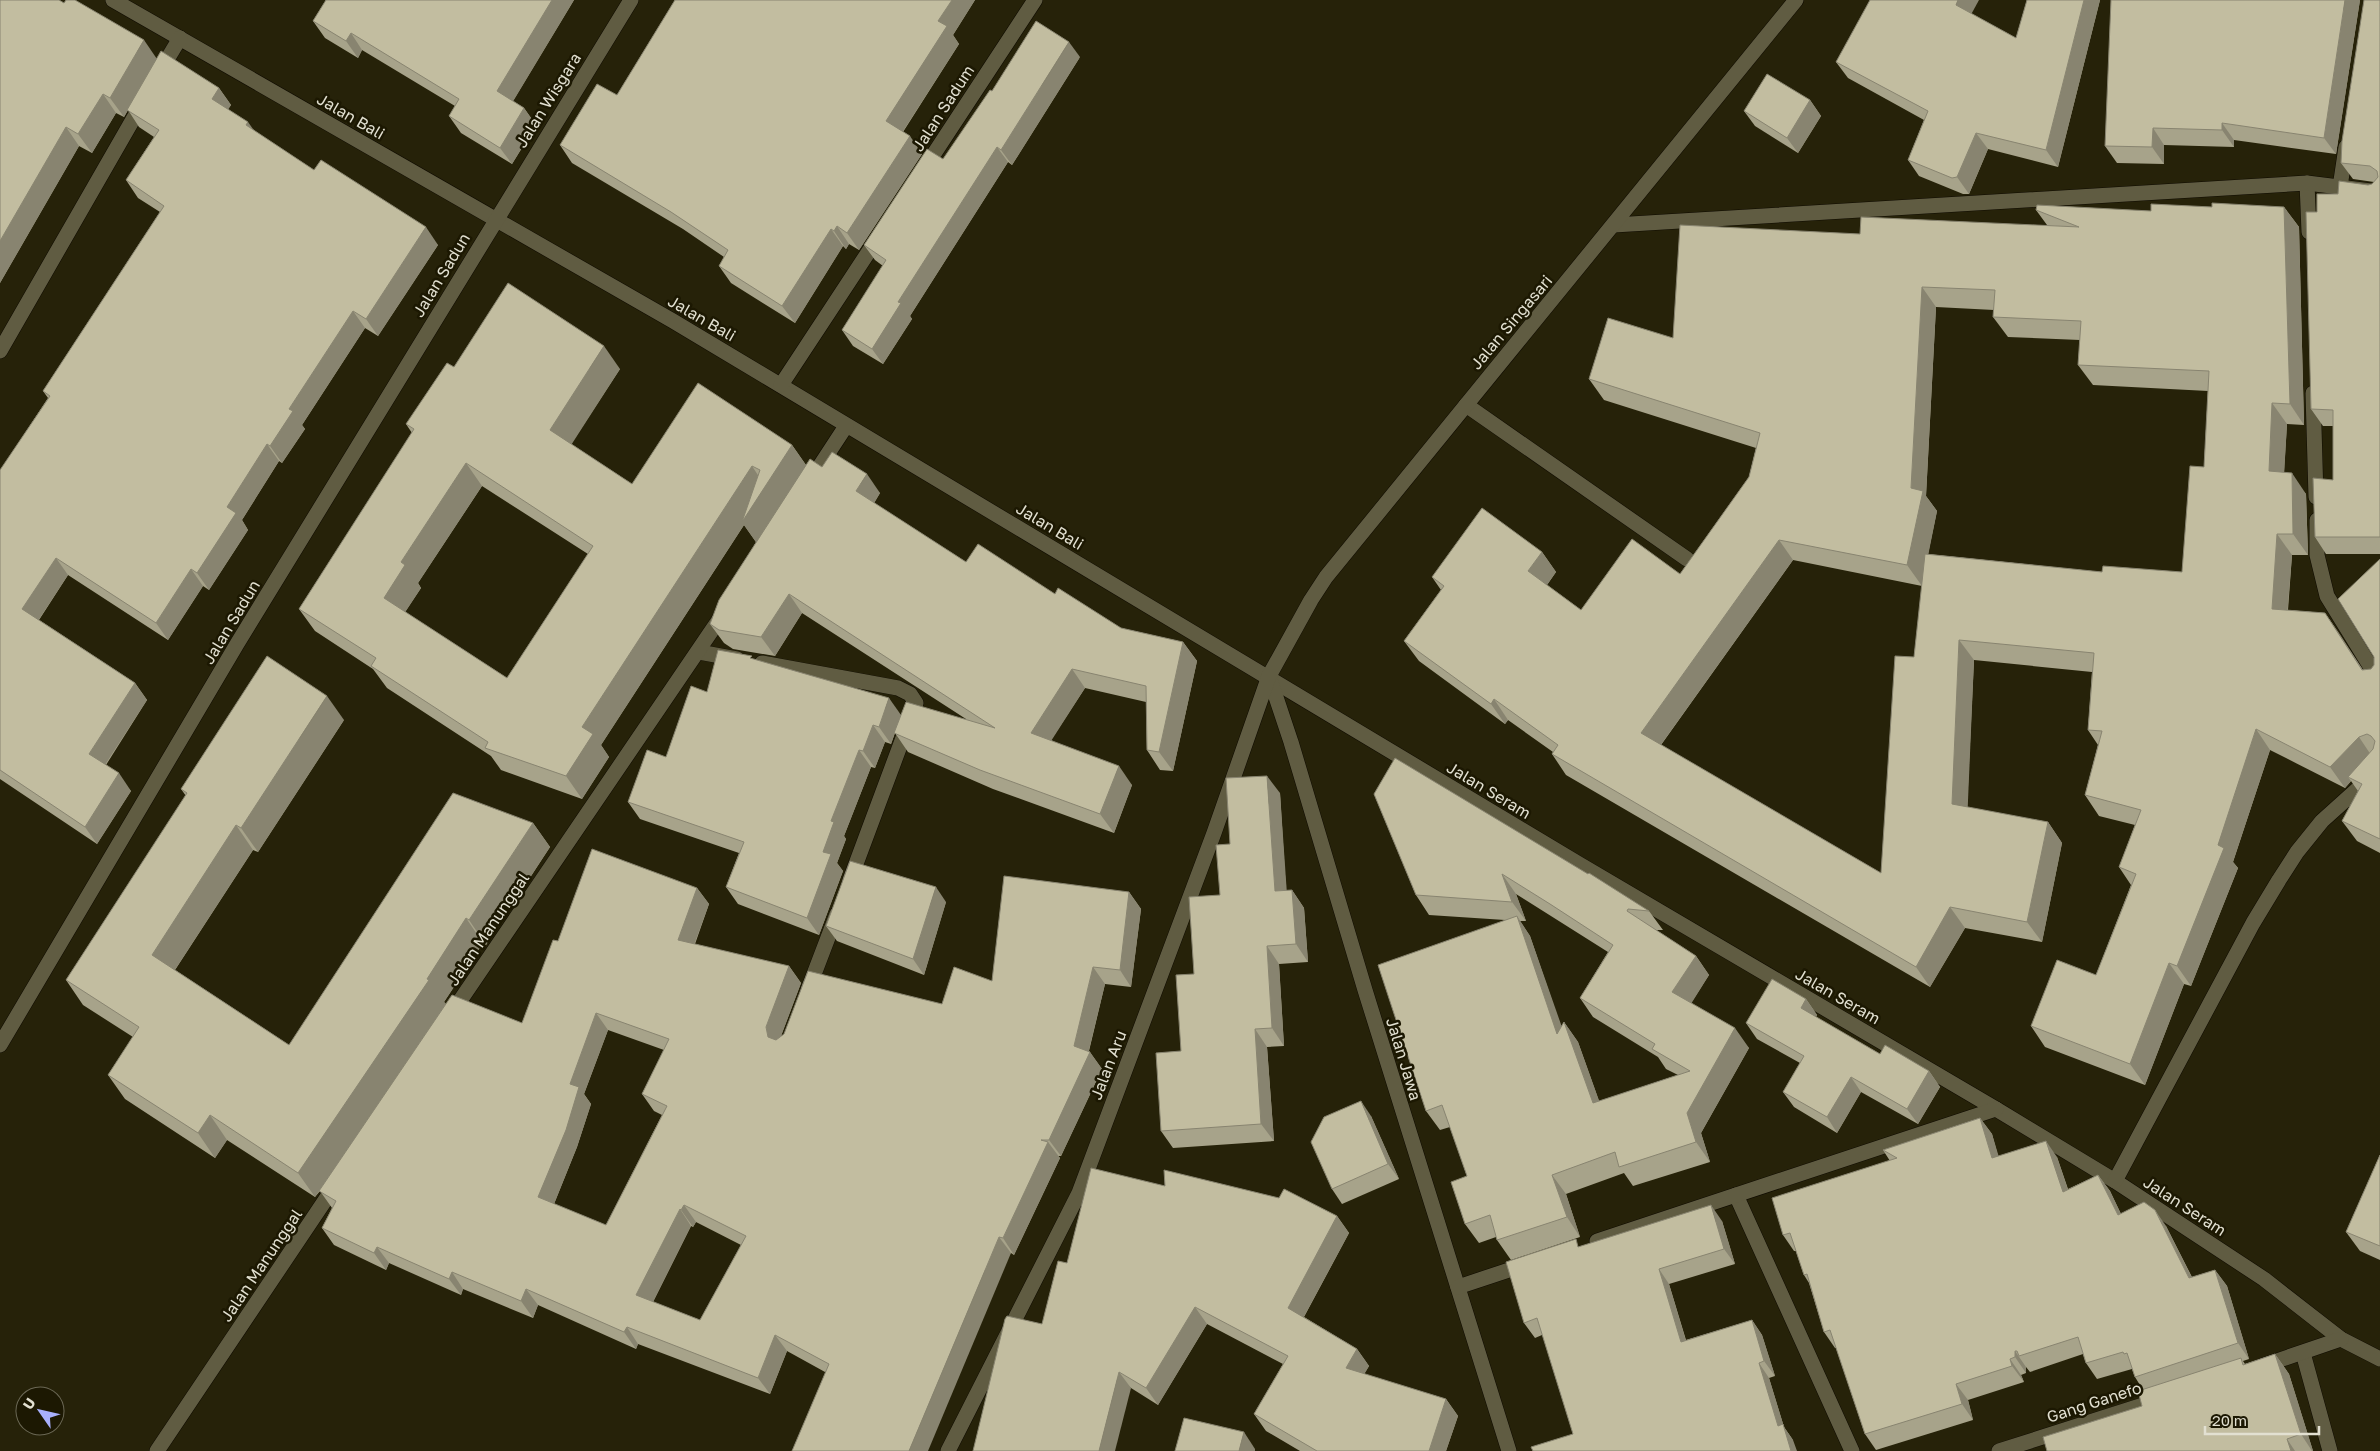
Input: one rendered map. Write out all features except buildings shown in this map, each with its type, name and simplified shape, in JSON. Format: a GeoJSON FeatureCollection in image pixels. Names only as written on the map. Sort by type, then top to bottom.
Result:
{"type":"FeatureCollection","features":[{"type":"Feature","properties":{"kind":"street","name":"Jalan Bali"},"geometry":{"type":"LineString","coordinates":[[113,0],[134,6],[180,38],[781,385],[846,426],[1268,676]]}},
{"type":"Feature","properties":{"kind":"street","name":"Jalan Wisgara"},"geometry":{"type":"LineString","coordinates":[[496,219],[631,0]]}},
{"type":"Feature","properties":{"kind":"street","name":"Jalan Sadum"},"geometry":{"type":"LineString","coordinates":[[916,180],[1035,0]]}},
{"type":"Feature","properties":{"kind":"street","name":"Jalan Singasari"},"geometry":{"type":"LineString","coordinates":[[1268,676],[1311,600],[1326,578],[1796,0]]}},
{"type":"Feature","properties":{"kind":"street"},"geometry":{"type":"LineString","coordinates":[[0,351],[180,38]]}},
{"type":"Feature","properties":{"kind":"street"},"geometry":{"type":"LineString","coordinates":[[2340,187],[2349,128]]}},
{"type":"Feature","properties":{"kind":"street"},"geometry":{"type":"LineString","coordinates":[[1614,225],[2307,183],[2380,192]]}},
{"type":"Feature","properties":{"kind":"street"},"geometry":{"type":"LineString","coordinates":[[2307,183],[2309,242]]}},
{"type":"Feature","properties":{"kind":"street","name":"Jalan Sadun"},"geometry":{"type":"LineString","coordinates":[[0,1045],[237,644],[496,219]]}},
{"type":"Feature","properties":{"kind":"street"},"geometry":{"type":"LineString","coordinates":[[781,385],[889,221]]}},
{"type":"Feature","properties":{"kind":"street"},"geometry":{"type":"LineString","coordinates":[[2313,379],[2320,573],[2327,596],[2380,682]]}},
{"type":"Feature","properties":{"kind":"street"},"geometry":{"type":"LineString","coordinates":[[1466,404],[1687,559]]}},
{"type":"Feature","properties":{"kind":"street"},"geometry":{"type":"LineString","coordinates":[[802,493],[846,426]]}},
{"type":"Feature","properties":{"kind":"street","name":"Jalan Manunggal"},"geometry":{"type":"LineString","coordinates":[[442,1027],[732,602]]}},
{"type":"Feature","properties":{"kind":"street"},"geometry":{"type":"LineString","coordinates":[[699,652],[898,688],[910,694],[916,704],[805,1000]]}},
{"type":"Feature","properties":{"kind":"street","name":"Jalan Seram"},"geometry":{"type":"LineString","coordinates":[[1268,676],[1579,864],[2115,1181],[2264,1279],[2342,1339],[2380,1359]]}},
{"type":"Feature","properties":{"kind":"street","name":"Jalan Jawa"},"geometry":{"type":"LineString","coordinates":[[1268,676],[1291,742],[1364,990],[1509,1451]]}},
{"type":"Feature","properties":{"kind":"street","name":"Jalan Aru"},"geometry":{"type":"LineString","coordinates":[[948,1451],[1079,1194],[1214,833],[1268,676]]}},
{"type":"Feature","properties":{"kind":"street"},"geometry":{"type":"LineString","coordinates":[[2115,1181],[2253,923],[2279,880],[2297,852],[2322,821],[2362,785],[2380,764]]}},
{"type":"Feature","properties":{"kind":"street"},"geometry":{"type":"LineString","coordinates":[[1588,1244],[1996,1109]]}},
{"type":"Feature","properties":{"kind":"street","name":"Jalan Manunggal"},"geometry":{"type":"LineString","coordinates":[[158,1451],[343,1174]]}},
{"type":"Feature","properties":{"kind":"street"},"geometry":{"type":"LineString","coordinates":[[1736,1195],[1852,1451]]}},
{"type":"Feature","properties":{"kind":"street"},"geometry":{"type":"LineString","coordinates":[[1458,1288],[1541,1260]]}},
{"type":"Feature","properties":{"kind":"street"},"geometry":{"type":"LineString","coordinates":[[2246,1371],[2342,1339]]}},
{"type":"Feature","properties":{"kind":"street"},"geometry":{"type":"LineString","coordinates":[[2303,1353],[2330,1451]]}},
{"type":"Feature","properties":{"kind":"street","name":"Gang Ganefo"},"geometry":{"type":"LineString","coordinates":[[1999,1451],[2180,1393]]}}]}
